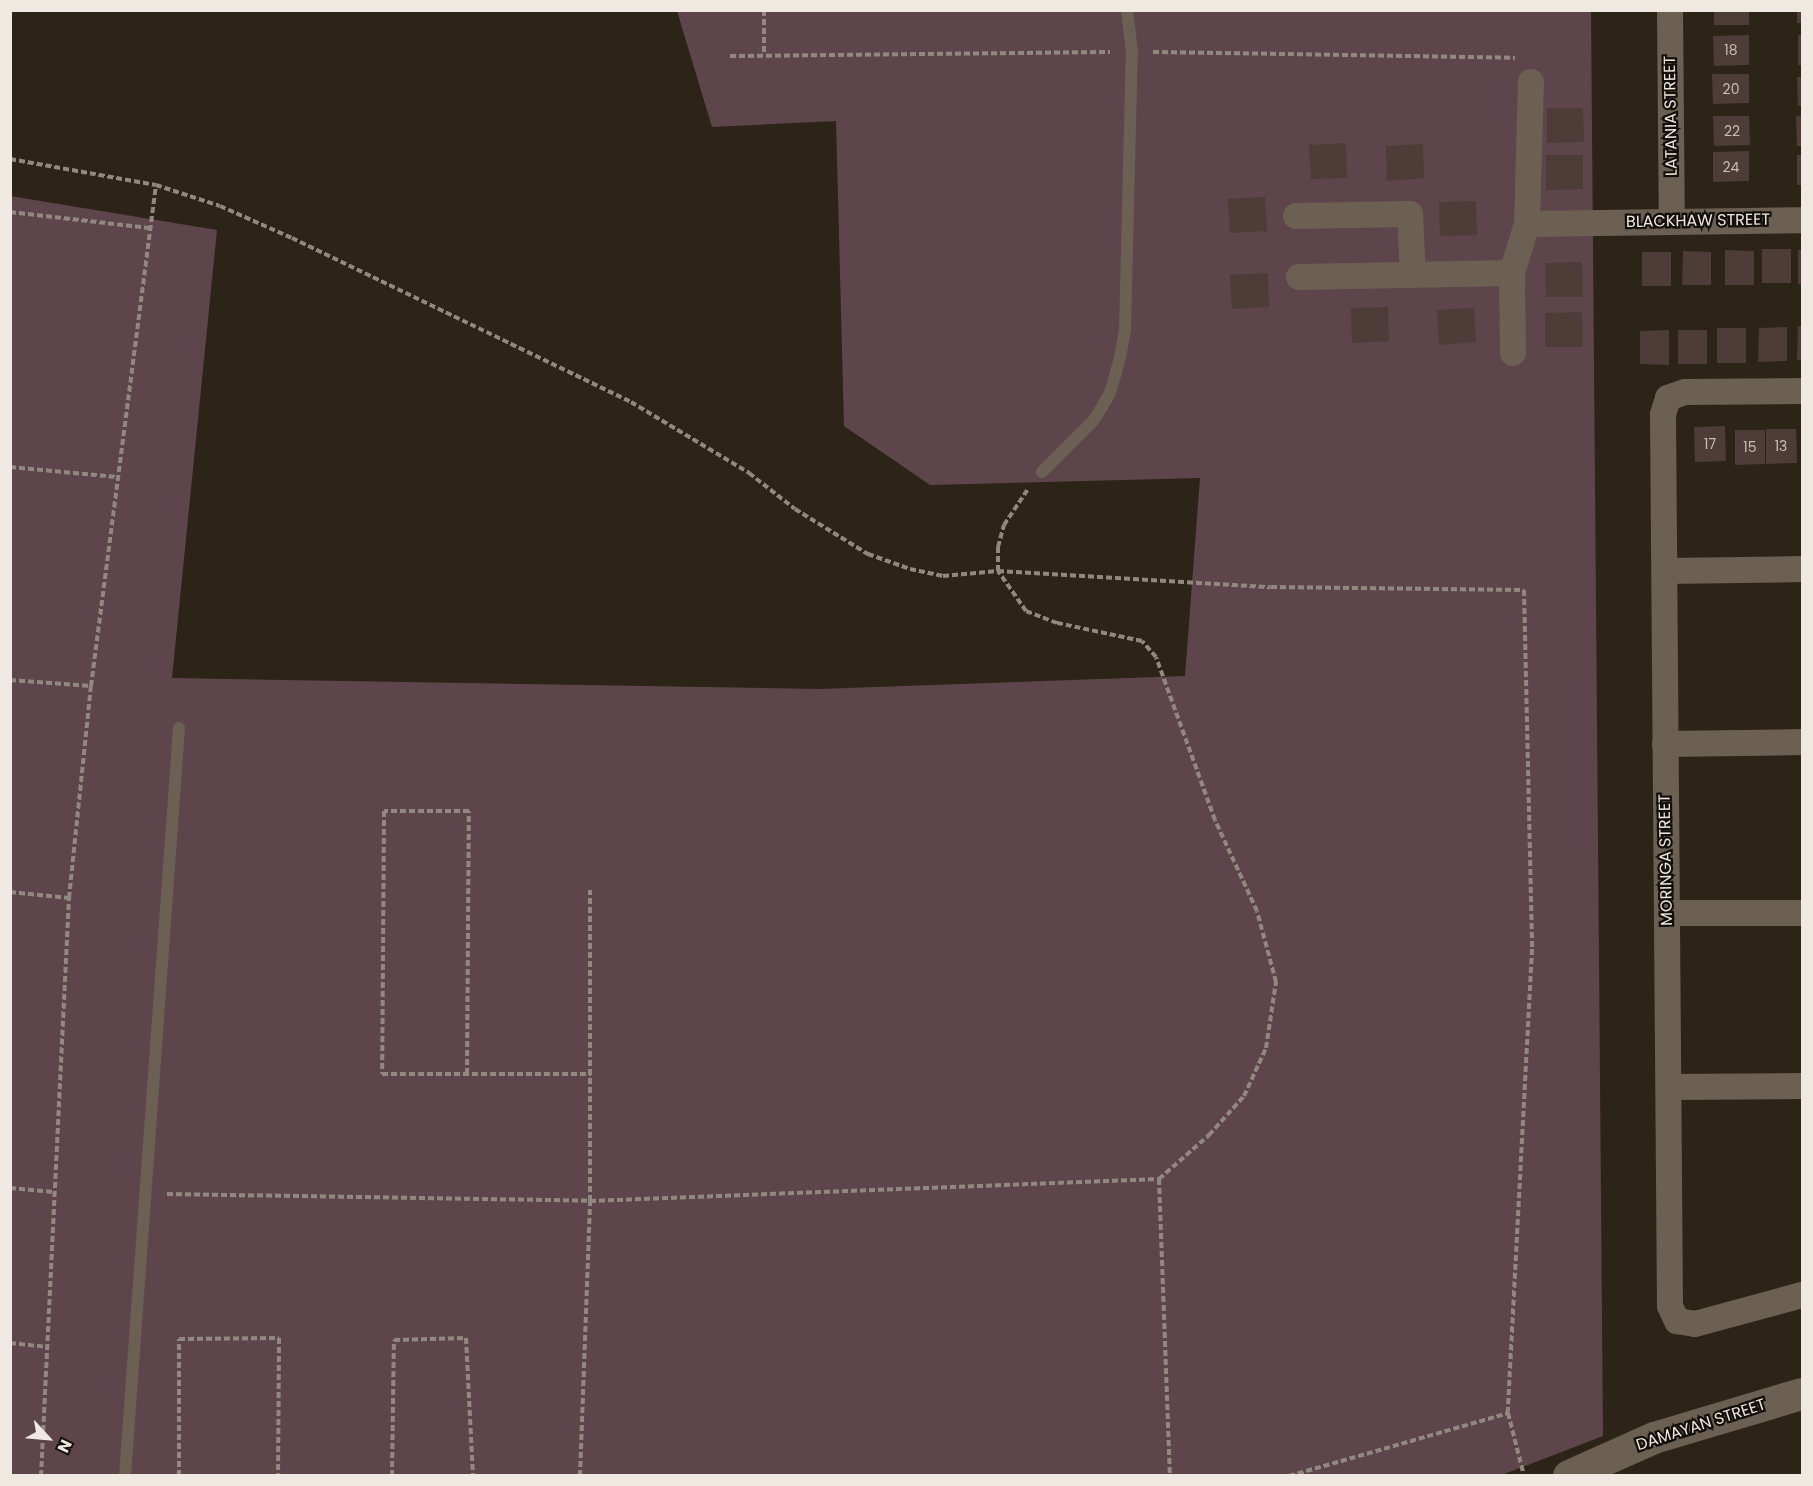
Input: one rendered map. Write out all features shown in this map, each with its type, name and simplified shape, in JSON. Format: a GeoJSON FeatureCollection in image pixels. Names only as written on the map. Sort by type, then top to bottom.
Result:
{"type":"FeatureCollection","features":[{"type":"Feature","properties":{"kind":"street","name":"LATANIA STREET"},"geometry":{"type":"LineString","coordinates":[[1670,10],[1672,222]]}},
{"type":"Feature","properties":{"kind":"street"},"geometry":{"type":"LineString","coordinates":[[1513,353],[1512,273],[1527,224],[1531,82]]}},
{"type":"Feature","properties":{"kind":"street"},"geometry":{"type":"LineString","coordinates":[[1296,216],[1410,214],[1413,275]]}},
{"type":"Feature","properties":{"kind":"street","name":"BLACKHAW STREET"},"geometry":{"type":"LineString","coordinates":[[1527,224],[1803,220]]}},
{"type":"Feature","properties":{"kind":"street"},"geometry":{"type":"LineString","coordinates":[[1299,277],[1512,273]]}},
{"type":"Feature","properties":{"kind":"street","name":"MORINGA STREET"},"geometry":{"type":"LineString","coordinates":[[1803,391],[1685,392],[1668,398],[1662,414],[1670,1305],[1677,1321],[1695,1324],[1803,1295]]}},
{"type":"Feature","properties":{"kind":"street"},"geometry":{"type":"LineString","coordinates":[[1665,571],[1803,569]]}},
{"type":"Feature","properties":{"kind":"street"},"geometry":{"type":"LineString","coordinates":[[1665,744],[1803,742]]}},
{"type":"Feature","properties":{"kind":"street"},"geometry":{"type":"LineString","coordinates":[[1667,914],[1803,913]]}},
{"type":"Feature","properties":{"kind":"street"},"geometry":{"type":"LineString","coordinates":[[1669,1087],[1803,1086]]}},
{"type":"Feature","properties":{"kind":"street","name":"DAMAYAN STREET"},"geometry":{"type":"LineString","coordinates":[[1569,1476],[1654,1438],[1803,1394]]}},
{"type":"Feature","properties":{"kind":"lane"},"geometry":{"type":"LineString","coordinates":[[1042,472],[1094,420],[1110,393],[1120,358],[1125,330],[1132,52],[1127,10]]}},
{"type":"Feature","properties":{"kind":"lane"},"geometry":{"type":"LineString","coordinates":[[125,1476],[179,729]]}},
{"type":"Feature","properties":{"kind":"path"},"geometry":{"type":"LineString","coordinates":[[764,10],[764,54]]}},
{"type":"Feature","properties":{"kind":"path"},"geometry":{"type":"LineString","coordinates":[[10,159],[156,186],[220,206],[292,238],[631,402],[749,473],[795,509],[868,554],[943,576],[998,571],[1271,587],[1524,590],[1532,949],[1508,1413],[1524,1476]]}},
{"type":"Feature","properties":{"kind":"path"},"geometry":{"type":"LineString","coordinates":[[41,1476],[69,898],[91,686],[156,186]]}},
{"type":"Feature","properties":{"kind":"path"},"geometry":{"type":"LineString","coordinates":[[10,212],[149,228]]}},
{"type":"Feature","properties":{"kind":"path"},"geometry":{"type":"LineString","coordinates":[[10,466],[117,477]]}},
{"type":"Feature","properties":{"kind":"path"},"geometry":{"type":"LineString","coordinates":[[145,1194],[590,1201],[1159,1179],[1209,1135],[1244,1095],[1266,1048],[1276,982],[1257,911],[1215,820],[1156,657],[1142,641],[1057,623],[1026,611],[998,571],[998,546],[1004,525],[1042,472]]}},
{"type":"Feature","properties":{"kind":"path"},"geometry":{"type":"LineString","coordinates":[[10,680],[91,686]]}},
{"type":"Feature","properties":{"kind":"path"},"geometry":{"type":"LineString","coordinates":[[467,1074],[469,811],[384,811],[382,1074],[467,1074],[591,1074]]}},
{"type":"Feature","properties":{"kind":"path"},"geometry":{"type":"LineString","coordinates":[[580,1476],[590,1201],[590,890]]}},
{"type":"Feature","properties":{"kind":"path"},"geometry":{"type":"LineString","coordinates":[[10,892],[69,898]]}},
{"type":"Feature","properties":{"kind":"path"},"geometry":{"type":"LineString","coordinates":[[1159,1179],[1170,1476]]}},
{"type":"Feature","properties":{"kind":"path"},"geometry":{"type":"LineString","coordinates":[[10,1188],[54,1192]]}},
{"type":"Feature","properties":{"kind":"path"},"geometry":{"type":"LineString","coordinates":[[179,1476],[179,1339],[279,1338],[278,1476]]}},
{"type":"Feature","properties":{"kind":"path"},"geometry":{"type":"LineString","coordinates":[[392,1476],[394,1340],[466,1338],[472,1476]]}},
{"type":"Feature","properties":{"kind":"path"},"geometry":{"type":"LineString","coordinates":[[10,1343],[47,1347]]}},
{"type":"Feature","properties":{"kind":"path"},"geometry":{"type":"LineString","coordinates":[[1289,1476],[1508,1413]]}},
{"type":"Feature","properties":{"kind":"shaded area"},"geometry":{"type":"Polygon","coordinates":[[[677,11],[1591,11],[1603,1436],[1499,1476],[11,1475],[10,196],[217,230],[172,678],[819,689],[1185,676],[1200,478],[930,485],[844,426],[836,121],[712,127],[677,11]]]}},
{"type":"Feature","properties":{"kind":"building"},"geometry":{"type":"Polygon","coordinates":[[[1714,10],[1749,10],[1749,25],[1714,25],[1714,10]]]}},
{"type":"Feature","properties":{"kind":"building"},"geometry":{"type":"Polygon","coordinates":[[[1797,10],[1802,10],[1802,23],[1797,23],[1797,10]]]}},
{"type":"Feature","properties":{"kind":"building"},"geometry":{"type":"Polygon","coordinates":[[[1749,35],[1749,65],[1714,66],[1713,36],[1749,35]]]}},
{"type":"Feature","properties":{"kind":"building"},"geometry":{"type":"Polygon","coordinates":[[[1798,35],[1802,35],[1802,65],[1798,65],[1798,35]]]}},
{"type":"Feature","properties":{"kind":"building"},"geometry":{"type":"Polygon","coordinates":[[[1712,74],[1749,74],[1749,103],[1713,104],[1712,74]]]}},
{"type":"Feature","properties":{"kind":"building"},"geometry":{"type":"Polygon","coordinates":[[[1797,77],[1802,77],[1802,106],[1798,106],[1797,77]]]}},
{"type":"Feature","properties":{"kind":"building"},"geometry":{"type":"Polygon","coordinates":[[[1547,108],[1583,108],[1584,142],[1547,143],[1547,108]]]}},
{"type":"Feature","properties":{"kind":"building"},"geometry":{"type":"Polygon","coordinates":[[[1713,116],[1749,116],[1750,145],[1714,146],[1713,116]]]}},
{"type":"Feature","properties":{"kind":"building"},"geometry":{"type":"Polygon","coordinates":[[[1796,116],[1802,116],[1802,146],[1797,146],[1796,116]]]}},
{"type":"Feature","properties":{"kind":"building"},"geometry":{"type":"Polygon","coordinates":[[[1346,143],[1347,178],[1311,179],[1309,145],[1346,143]]]}},
{"type":"Feature","properties":{"kind":"building"},"geometry":{"type":"Polygon","coordinates":[[[1423,144],[1424,178],[1387,181],[1386,146],[1423,144]]]}},
{"type":"Feature","properties":{"kind":"building"},"geometry":{"type":"Polygon","coordinates":[[[1749,151],[1749,181],[1713,182],[1713,152],[1749,151]]]}},
{"type":"Feature","properties":{"kind":"building"},"geometry":{"type":"Polygon","coordinates":[[[1546,155],[1583,155],[1583,189],[1546,190],[1546,155]]]}},
{"type":"Feature","properties":{"kind":"building"},"geometry":{"type":"Polygon","coordinates":[[[1797,155],[1802,155],[1802,185],[1797,185],[1797,155]]]}},
{"type":"Feature","properties":{"kind":"building"},"geometry":{"type":"Polygon","coordinates":[[[1265,197],[1267,231],[1230,233],[1228,199],[1265,197]]]}},
{"type":"Feature","properties":{"kind":"building"},"geometry":{"type":"Polygon","coordinates":[[[1476,201],[1477,235],[1440,236],[1439,202],[1476,201]]]}},
{"type":"Feature","properties":{"kind":"building"},"geometry":{"type":"Polygon","coordinates":[[[1762,249],[1791,249],[1791,283],[1762,283],[1762,249]]]}},
{"type":"Feature","properties":{"kind":"building"},"geometry":{"type":"Polygon","coordinates":[[[1725,250],[1754,251],[1754,285],[1725,285],[1725,250]]]}},
{"type":"Feature","properties":{"kind":"building"},"geometry":{"type":"Polygon","coordinates":[[[1798,250],[1802,250],[1802,284],[1798,284],[1798,250]]]}},
{"type":"Feature","properties":{"kind":"building"},"geometry":{"type":"Polygon","coordinates":[[[1683,251],[1711,252],[1711,285],[1682,285],[1683,251]]]}},
{"type":"Feature","properties":{"kind":"building"},"geometry":{"type":"Polygon","coordinates":[[[1642,252],[1671,252],[1671,286],[1642,286],[1642,252]]]}},
{"type":"Feature","properties":{"kind":"building"},"geometry":{"type":"Polygon","coordinates":[[[1582,262],[1583,297],[1546,297],[1545,263],[1582,262]]]}},
{"type":"Feature","properties":{"kind":"building"},"geometry":{"type":"Polygon","coordinates":[[[1268,273],[1269,307],[1232,309],[1230,275],[1268,273]]]}},
{"type":"Feature","properties":{"kind":"building"},"geometry":{"type":"Polygon","coordinates":[[[1388,307],[1389,341],[1352,343],[1351,308],[1388,307]]]}},
{"type":"Feature","properties":{"kind":"building"},"geometry":{"type":"Polygon","coordinates":[[[1474,308],[1476,342],[1439,345],[1437,310],[1474,308]]]}},
{"type":"Feature","properties":{"kind":"building"},"geometry":{"type":"Polygon","coordinates":[[[1582,312],[1583,347],[1545,347],[1545,313],[1582,312]]]}},
{"type":"Feature","properties":{"kind":"building"},"geometry":{"type":"Polygon","coordinates":[[[1798,326],[1802,326],[1802,360],[1797,360],[1798,326]]]}},
{"type":"Feature","properties":{"kind":"building"},"geometry":{"type":"Polygon","coordinates":[[[1787,327],[1787,361],[1758,362],[1759,328],[1787,327]]]}},
{"type":"Feature","properties":{"kind":"building"},"geometry":{"type":"Polygon","coordinates":[[[1717,328],[1746,328],[1746,363],[1717,363],[1717,328]]]}},
{"type":"Feature","properties":{"kind":"building"},"geometry":{"type":"Polygon","coordinates":[[[1669,330],[1669,365],[1640,364],[1640,331],[1669,330]]]}},
{"type":"Feature","properties":{"kind":"building"},"geometry":{"type":"Polygon","coordinates":[[[1678,330],[1707,330],[1707,364],[1678,364],[1678,330]]]}},
{"type":"Feature","properties":{"kind":"building"},"geometry":{"type":"Polygon","coordinates":[[[1725,426],[1726,461],[1695,462],[1694,427],[1725,426]]]}},
{"type":"Feature","properties":{"kind":"building"},"geometry":{"type":"Polygon","coordinates":[[[1766,429],[1796,429],[1797,463],[1766,464],[1766,429]]]}},
{"type":"Feature","properties":{"kind":"building"},"geometry":{"type":"Polygon","coordinates":[[[1735,430],[1765,430],[1765,464],[1735,465],[1735,430]]]}}]}
